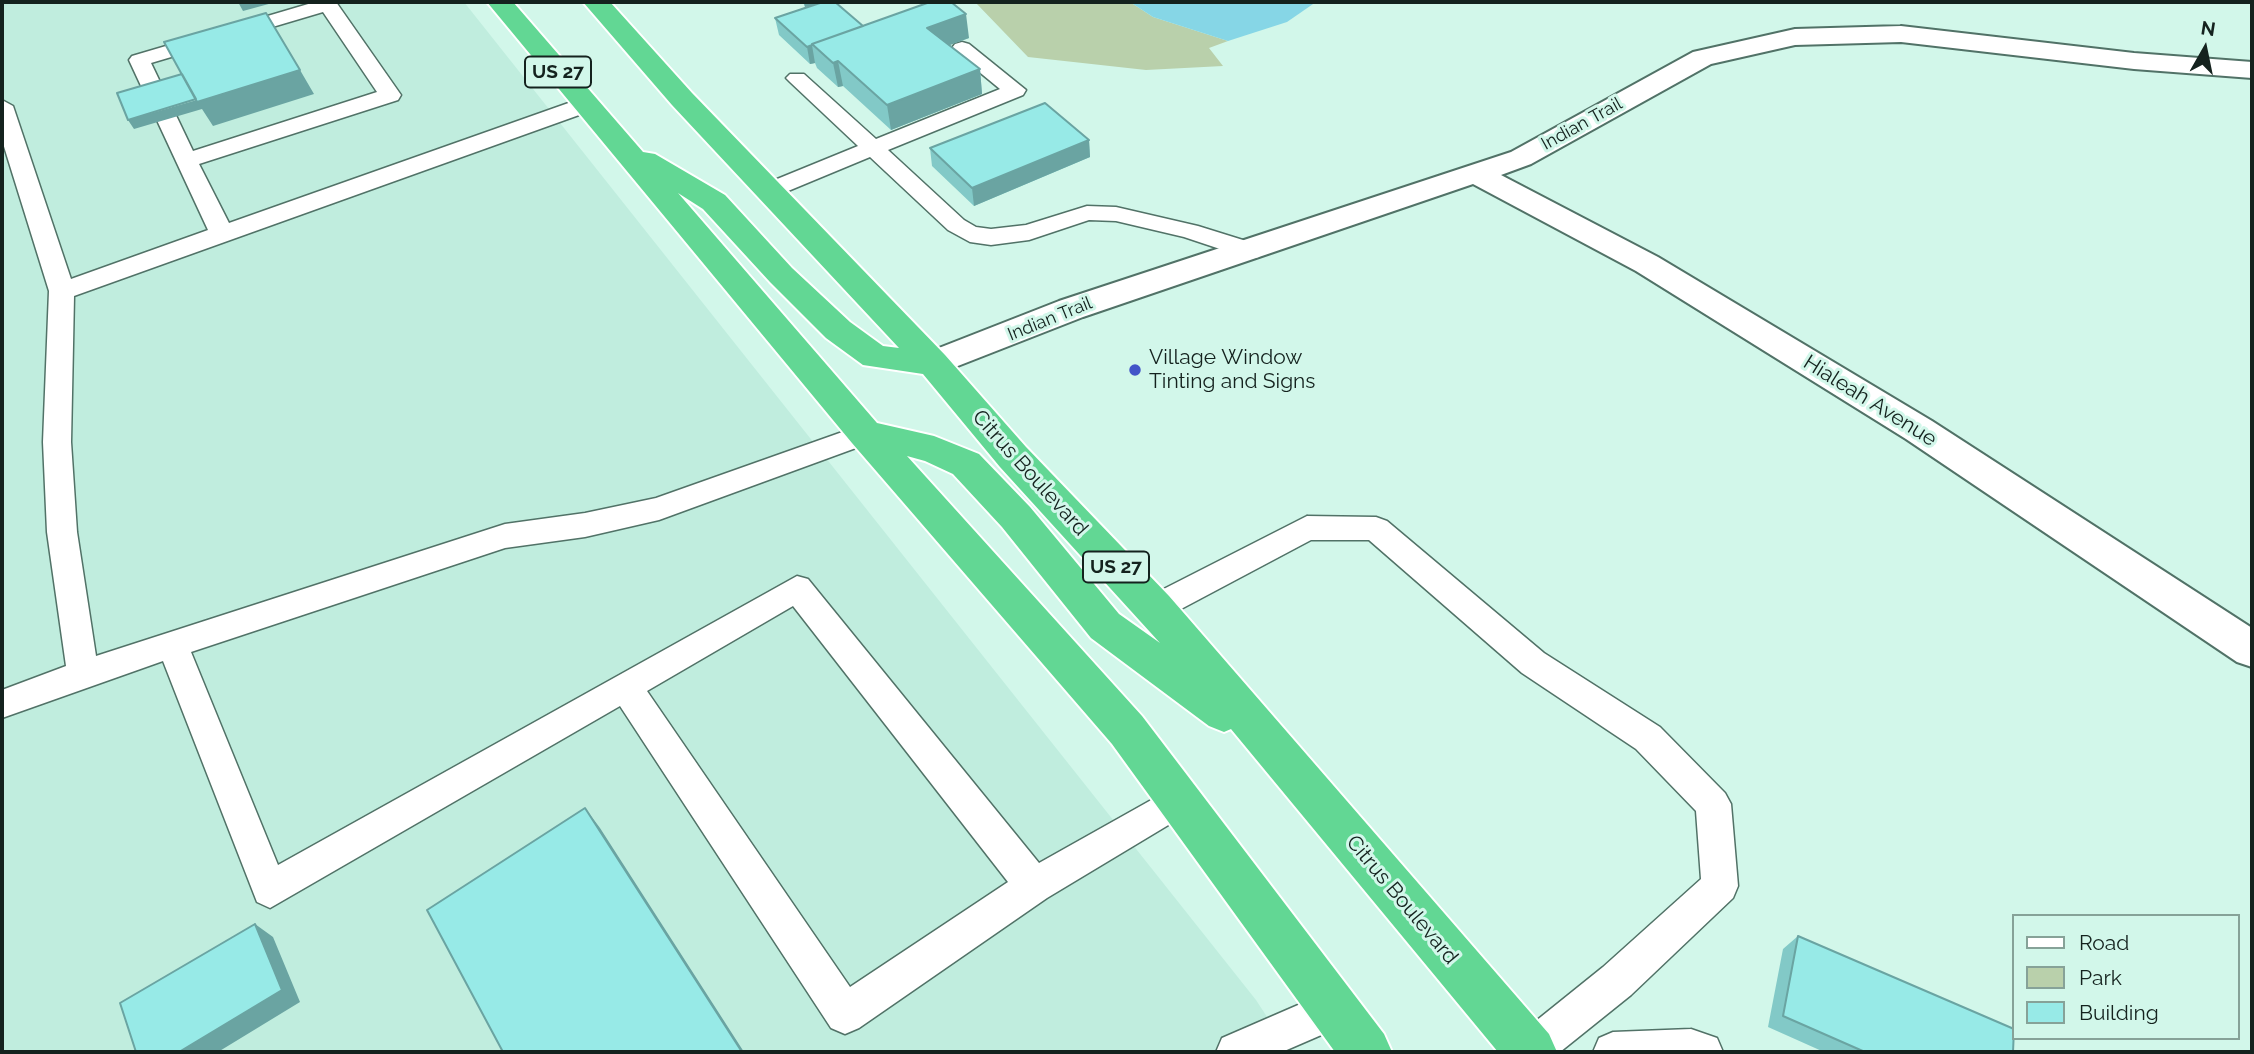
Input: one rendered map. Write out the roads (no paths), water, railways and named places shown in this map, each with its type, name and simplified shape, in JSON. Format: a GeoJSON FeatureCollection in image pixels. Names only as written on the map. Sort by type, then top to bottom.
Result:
{"type":"FeatureCollection","features":[{"type":"Feature","properties":{"kind":"highway","name":"US 27"},"geometry":{"type":"LineString","coordinates":[[500,2],[865,434],[1065,656],[1127,730],[1366,1052]]}},
{"type":"Feature","properties":{"kind":"highway","name":"Citrus Boulevard"},"geometry":{"type":"LineString","coordinates":[[596,2],[768,191],[933,363],[1013,457],[1154,608],[1531,1052]]}},
{"type":"Feature","properties":{"kind":"highway"},"geometry":{"type":"LineString","coordinates":[[616,142],[713,202],[781,275],[838,330],[874,357],[933,363]]}},
{"type":"Feature","properties":{"kind":"highway"},"geometry":{"type":"LineString","coordinates":[[865,434],[934,449],[966,464],[1016,517],[1105,626],[1276,751]]}},
{"type":"Feature","properties":{"kind":"street","name":"Indian Trail"},"geometry":{"type":"LineString","coordinates":[[933,363],[1006,337],[1071,309],[1521,158],[1702,58],[1795,37],[1901,34],[2134,61],[2252,70]]}},
{"type":"Feature","properties":{"kind":"street","name":"Hialeah Avenue"},"geometry":{"type":"LineString","coordinates":[[1475,173],[1647,264],[1919,430],[2252,650]]}},
{"type":"Feature","properties":{"kind":"lane"},"geometry":{"type":"LineString","coordinates":[[186,161],[390,94],[328,4],[139,61],[186,161],[222,234]]}},
{"type":"Feature","properties":{"kind":"lane"},"geometry":{"type":"LineString","coordinates":[[768,191],[1015,90],[962,48]]}},
{"type":"Feature","properties":{"kind":"lane"},"geometry":{"type":"LineString","coordinates":[[797,78],[956,225],[970,234],[991,237],[1029,232],[1087,213],[1116,214],[1190,231],[1250,251]]}},
{"type":"Feature","properties":{"kind":"lane"},"geometry":{"type":"LineString","coordinates":[[62,291],[585,105]]}},
{"type":"Feature","properties":{"kind":"lane"},"geometry":{"type":"LineString","coordinates":[[2,106],[62,291],[57,442],[62,532],[83,674]]}},
{"type":"Feature","properties":{"kind":"lane"},"geometry":{"type":"LineString","coordinates":[[2,704],[83,674],[505,536],[586,525],[659,509],[865,434]]}},
{"type":"Feature","properties":{"kind":"lane"},"geometry":{"type":"LineString","coordinates":[[1154,608],[1307,527],[1376,529],[1533,663],[1648,738],[1713,804],[1720,886],[1617,981],[1531,1052]]}},
{"type":"Feature","properties":{"kind":"lane"},"geometry":{"type":"LineString","coordinates":[[173,646],[270,890],[797,588],[1034,886]]}},
{"type":"Feature","properties":{"kind":"lane"},"geometry":{"type":"LineString","coordinates":[[625,686],[845,1014],[1034,886],[1178,802]]}},
{"type":"Feature","properties":{"kind":"lane"},"geometry":{"type":"LineString","coordinates":[[1236,1052],[1335,1009]]}},
{"type":"Feature","properties":{"kind":"lane"},"geometry":{"type":"LineString","coordinates":[[1614,1052],[1691,1049],[1703,1052]]}},
{"type":"Feature","properties":{"kind":"water"},"geometry":{"type":"Polygon","coordinates":[[[1130,2],[1316,2],[1287,22],[1228,41],[1153,17],[1130,2]]]}},
{"type":"Feature","properties":{"kind":"place","name":"Village Window Tinting and Signs"},"geometry":{"type":"Point","coordinates":[1135,370]}}]}
